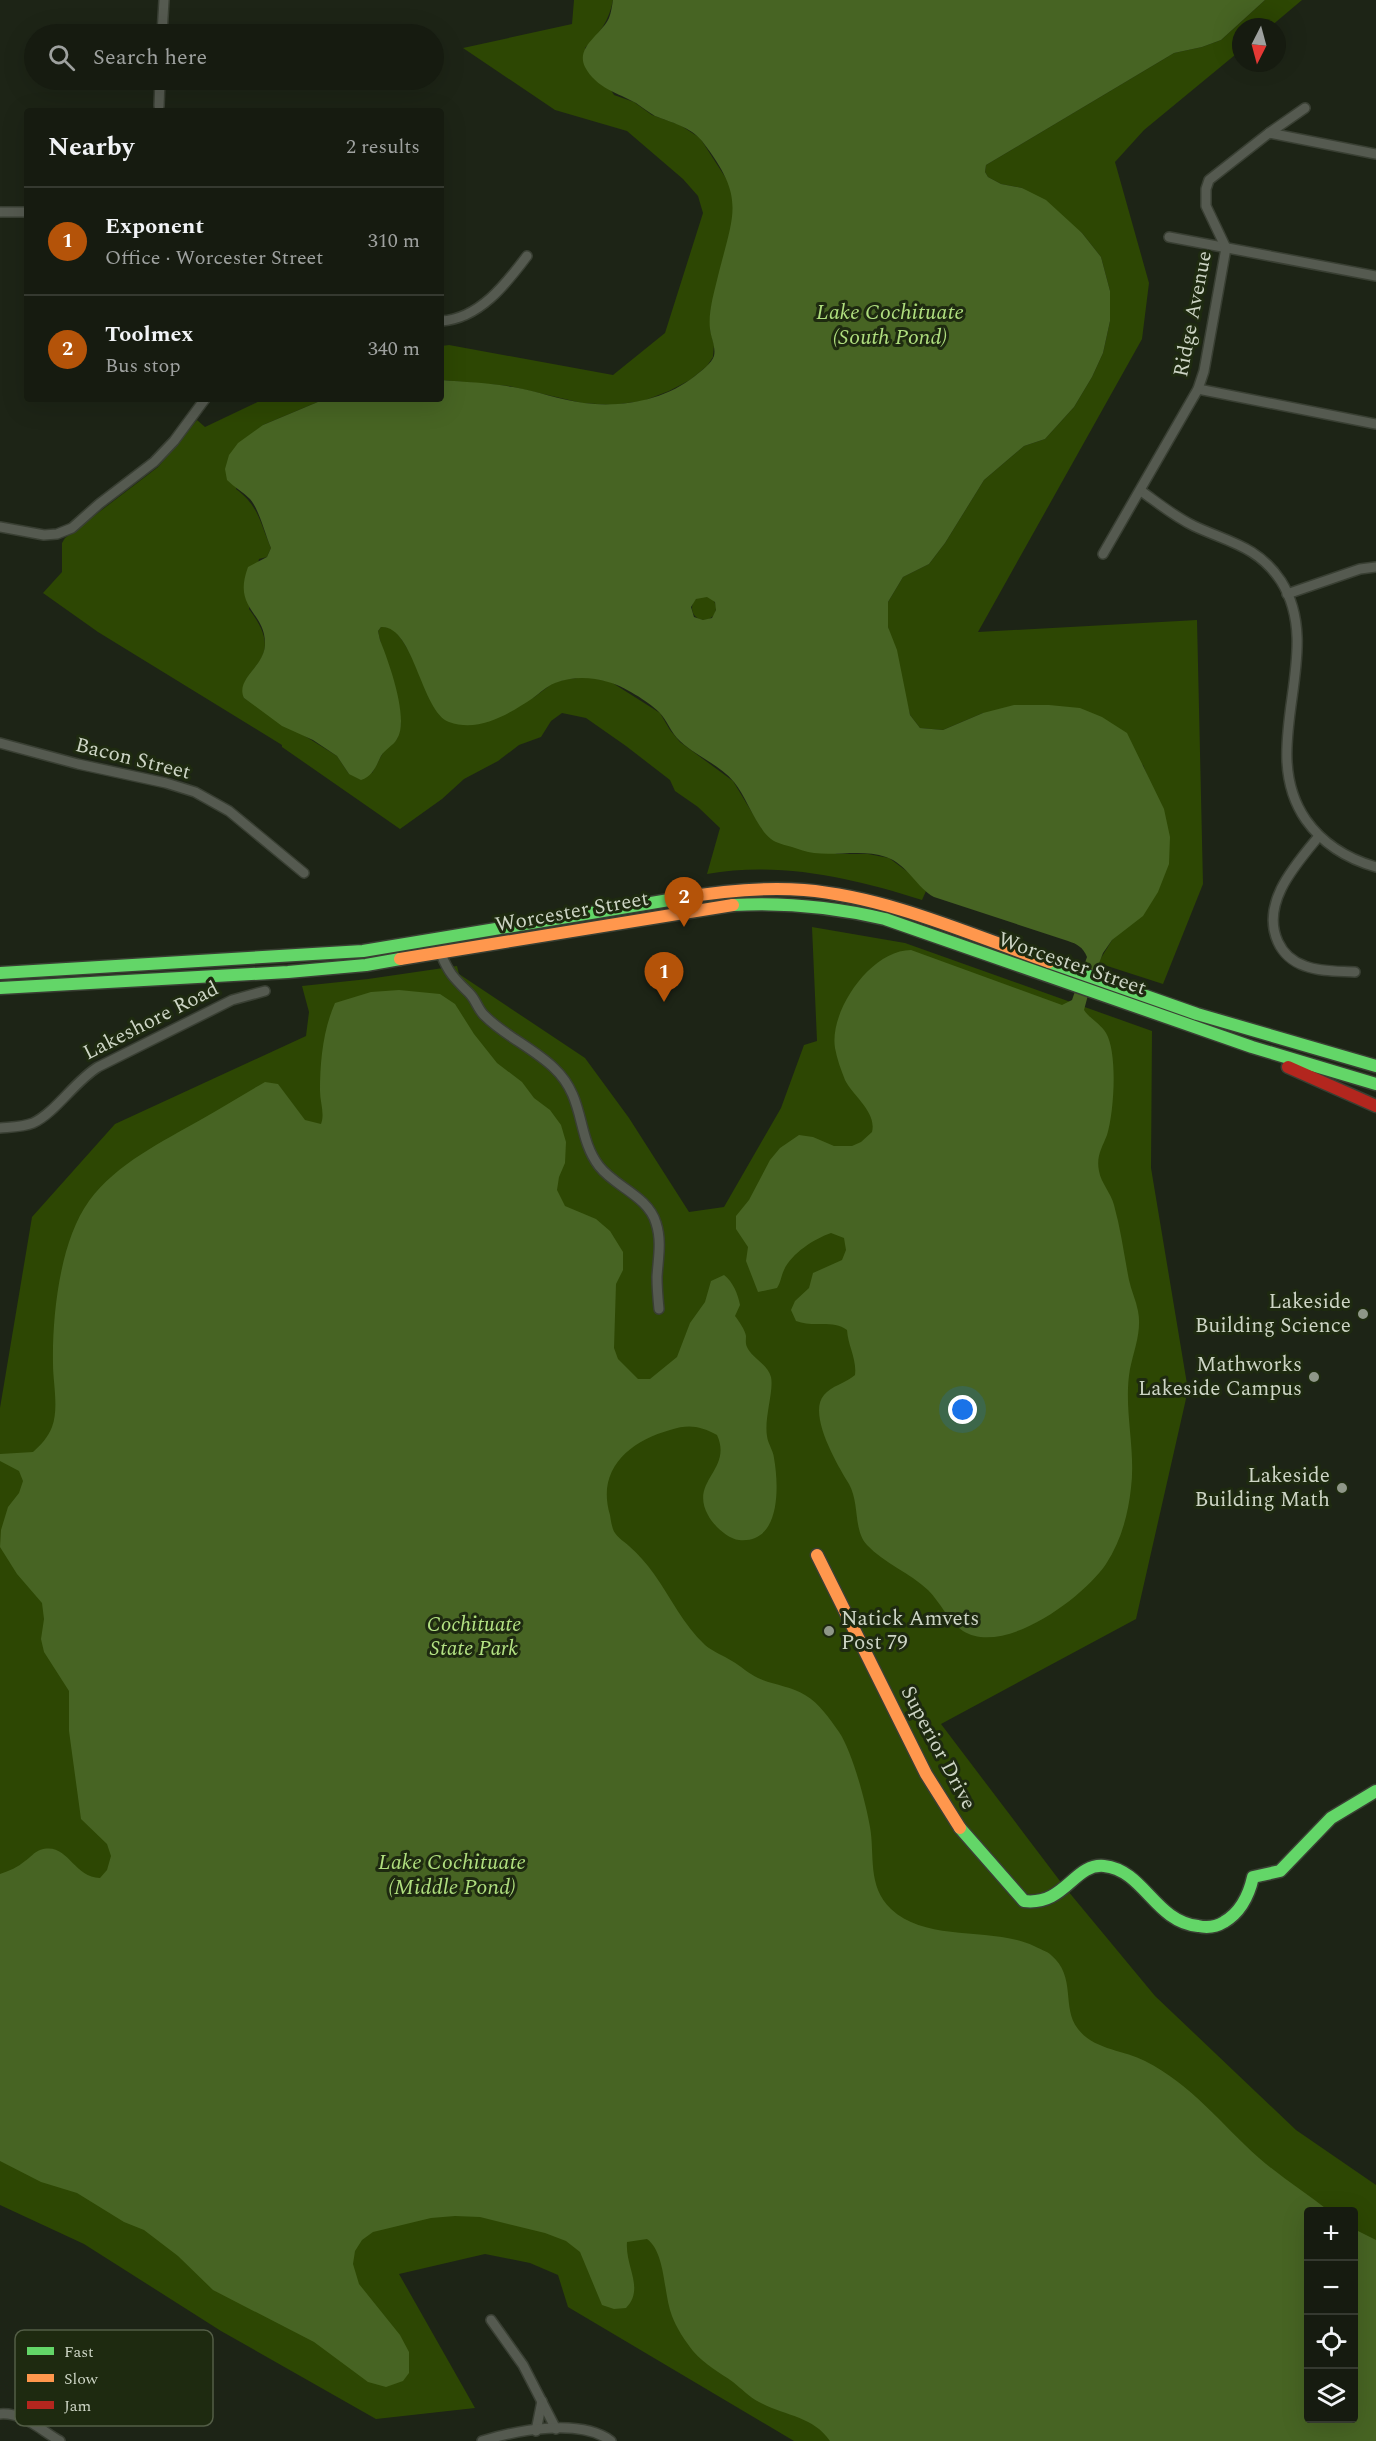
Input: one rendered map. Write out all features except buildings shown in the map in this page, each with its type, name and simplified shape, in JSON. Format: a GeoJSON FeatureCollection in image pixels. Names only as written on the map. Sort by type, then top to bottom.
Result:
{"type":"FeatureCollection","features":[{"type":"Feature","properties":{"kind":"main road","name":"Worcester Street"},"geometry":{"type":"LineString","coordinates":[[0,973],[363,951],[712,893],[766,888],[824,892],[879,903],[1098,980],[1281,1039],[1376,1066]]}},
{"type":"Feature","properties":{"kind":"main road","name":"Worcester Street"},"geometry":{"type":"LineString","coordinates":[[0,988],[316,970],[441,954],[731,905],[794,904],[846,910],[885,920],[1210,1033],[1295,1061],[1376,1084]]}},
{"type":"Feature","properties":{"kind":"main road"},"geometry":{"type":"LineString","coordinates":[[1210,1033],[1376,1106]]}},
{"type":"Feature","properties":{"kind":"main road"},"geometry":{"type":"LineString","coordinates":[[1281,1039],[1376,1054]]}},
{"type":"Feature","properties":{"kind":"main road","name":"Superior Drive"},"geometry":{"type":"LineString","coordinates":[[817,1555],[926,1774],[946,1809],[1024,1901],[1031,1903],[1051,1899],[1094,1867],[1103,1865],[1128,1876],[1179,1924],[1193,1927],[1219,1925],[1235,1915],[1244,1902],[1253,1877],[1280,1871],[1331,1818],[1376,1791]]}},
{"type":"Feature","properties":{"kind":"street"},"geometry":{"type":"LineString","coordinates":[[163,24],[164,0]]}},
{"type":"Feature","properties":{"kind":"street"},"geometry":{"type":"LineString","coordinates":[[159,106],[160,90]]}},
{"type":"Feature","properties":{"kind":"street","name":"Ridge Avenue"},"geometry":{"type":"LineString","coordinates":[[1103,554],[1198,389],[1204,371],[1226,248],[1206,206],[1206,189],[1214,175],[1305,108]]}},
{"type":"Feature","properties":{"kind":"street"},"geometry":{"type":"LineString","coordinates":[[1269,133],[1376,154]]}},
{"type":"Feature","properties":{"kind":"street"},"geometry":{"type":"LineString","coordinates":[[0,212],[24,212]]}},
{"type":"Feature","properties":{"kind":"street"},"geometry":{"type":"LineString","coordinates":[[1169,237],[1376,276]]}},
{"type":"Feature","properties":{"kind":"street"},"geometry":{"type":"LineString","coordinates":[[444,321],[463,318],[480,307],[528,256]]}},
{"type":"Feature","properties":{"kind":"street"},"geometry":{"type":"LineString","coordinates":[[1198,389],[1376,424]]}},
{"type":"Feature","properties":{"kind":"street"},"geometry":{"type":"LineString","coordinates":[[0,527],[44,535],[57,534],[72,528],[154,462],[174,441],[203,402]]}},
{"type":"Feature","properties":{"kind":"street"},"geometry":{"type":"LineString","coordinates":[[1141,491],[1182,519],[1238,543],[1253,552],[1274,572],[1292,606],[1296,635],[1286,747],[1288,774],[1296,802],[1302,815],[1319,836],[1342,853],[1376,867]]}},
{"type":"Feature","properties":{"kind":"street"},"geometry":{"type":"LineString","coordinates":[[1287,594],[1360,569],[1376,567]]}},
{"type":"Feature","properties":{"kind":"street","name":"Bacon Street"},"geometry":{"type":"LineString","coordinates":[[0,743],[78,765],[166,783],[195,792],[229,811],[304,873]]}},
{"type":"Feature","properties":{"kind":"street"},"geometry":{"type":"LineString","coordinates":[[1319,836],[1280,893],[1273,914],[1275,935],[1286,954],[1303,965],[1320,970],[1355,972]]}},
{"type":"Feature","properties":{"kind":"street"},"geometry":{"type":"LineString","coordinates":[[441,954],[449,973],[471,996],[485,1017],[544,1059],[561,1075],[575,1098],[592,1154],[598,1166],[640,1201],[653,1216],[660,1249],[657,1278],[659,1309]]}},
{"type":"Feature","properties":{"kind":"street","name":"Lakeshore Road"},"geometry":{"type":"LineString","coordinates":[[0,1128],[21,1126],[36,1121],[84,1076],[98,1067],[232,1000],[265,991]]}},
{"type":"Feature","properties":{"kind":"street"},"geometry":{"type":"LineString","coordinates":[[491,2320],[518,2356],[555,2430]]}},
{"type":"Feature","properties":{"kind":"street"},"geometry":{"type":"LineString","coordinates":[[536,2431],[542,2401]]}},
{"type":"Feature","properties":{"kind":"street"},"geometry":{"type":"LineString","coordinates":[[0,2414],[15,2415]]}},
{"type":"Feature","properties":{"kind":"street"},"geometry":{"type":"LineString","coordinates":[[36,2426],[60,2441]]}},
{"type":"Feature","properties":{"kind":"street"},"geometry":{"type":"LineString","coordinates":[[482,2441],[536,2431],[583,2428],[612,2441]]}},
{"type":"Feature","properties":{"kind":"green space"},"geometry":{"type":"Polygon","coordinates":[[[574,0],[613,0],[603,26],[585,48],[614,95],[634,102],[652,115],[680,125],[700,138],[729,183],[734,205],[732,225],[711,308],[710,329],[714,345],[713,357],[707,366],[690,380],[643,401],[612,405],[582,403],[509,386],[444,380],[444,346],[613,375],[665,333],[703,213],[698,196],[683,179],[627,131],[555,110],[463,48],[572,24],[574,0]]]}},
{"type":"Feature","properties":{"kind":"green space"},"geometry":{"type":"Polygon","coordinates":[[[1265,0],[1302,0],[1281,18],[1245,18],[1265,0]]]}},
{"type":"Feature","properties":{"kind":"green space"},"geometry":{"type":"Polygon","coordinates":[[[1232,30],[1232,57],[1144,130],[1115,162],[1149,283],[1142,339],[978,632],[1197,620],[1203,884],[1163,984],[1098,963],[1112,940],[1125,928],[1151,785],[1143,765],[983,713],[943,730],[920,728],[910,715],[888,627],[888,602],[903,577],[929,564],[945,543],[984,480],[1024,446],[1045,439],[1074,407],[1103,353],[1110,321],[1110,291],[1101,257],[1082,233],[1022,188],[1001,184],[988,177],[985,172],[986,165],[1174,53],[1221,40],[1232,30]]]}},
{"type":"Feature","properties":{"kind":"green space"},"geometry":{"type":"Polygon","coordinates":[[[258,402],[318,402],[263,425],[236,489],[250,502],[271,548],[267,557],[259,559],[249,609],[261,627],[265,641],[264,653],[247,678],[244,698],[337,756],[349,774],[372,773],[385,749],[397,739],[401,724],[398,703],[378,631],[381,627],[388,627],[400,637],[412,656],[436,709],[533,698],[553,683],[567,679],[588,677],[611,682],[660,713],[680,742],[733,781],[762,829],[837,854],[868,854],[889,858],[916,878],[926,891],[922,900],[870,885],[816,874],[762,869],[707,874],[720,828],[698,807],[675,791],[670,780],[626,746],[586,718],[562,713],[551,721],[541,737],[519,745],[498,761],[464,779],[442,799],[400,829],[282,745],[98,632],[43,593],[62,572],[62,543],[65,538],[158,467],[197,420],[205,427],[258,402]]]}},
{"type":"Feature","properties":{"kind":"green space"},"geometry":{"type":"Polygon","coordinates":[[[704,596],[712,600],[716,608],[712,616],[704,620],[696,616],[692,608],[696,600],[704,596]]]}},
{"type":"Feature","properties":{"kind":"green space","name":"Lake Cochituate (Middle Pond)"},"geometry":{"type":"Polygon","coordinates":[[[812,927],[905,943],[1152,1031],[1151,1168],[1188,1390],[1136,1619],[941,1724],[1063,1885],[1155,1996],[1296,2130],[1376,2185],[1376,2441],[794,2441],[568,2307],[558,2275],[530,2263],[485,2254],[399,2274],[475,2408],[376,2419],[221,2331],[84,2244],[0,2205],[0,1408],[32,1217],[115,1124],[306,1036],[309,1012],[302,986],[457,966],[459,974],[585,1058],[629,1118],[689,1212],[724,1207],[781,1108],[804,1045],[817,1041],[812,927]]]}},
{"type":"Feature","properties":{"kind":"water","name":"Lake Cochituate (South Pond)"},"geometry":{"type":"Polygon","coordinates":[[[613,0],[1265,0],[1245,18],[1232,18],[1232,30],[1221,40],[1174,53],[986,165],[985,172],[988,177],[1001,184],[1022,188],[1046,200],[1082,233],[1101,257],[1110,291],[1110,321],[1103,353],[1074,407],[1045,439],[1024,446],[984,480],[945,543],[929,564],[903,577],[888,602],[888,627],[897,650],[910,715],[920,728],[943,730],[983,713],[1014,705],[1080,708],[1102,717],[1127,733],[1164,809],[1170,837],[1169,864],[1158,892],[1143,916],[1112,940],[1103,953],[1084,1010],[1106,1033],[1110,1042],[1114,1083],[1109,1125],[1098,1166],[1114,1205],[1139,1318],[1128,1384],[1132,1473],[1128,1508],[1116,1546],[1106,1564],[1080,1592],[1042,1620],[1000,1636],[980,1637],[963,1631],[928,1590],[874,1551],[867,1545],[860,1532],[852,1492],[826,1440],[819,1414],[824,1395],[855,1375],[855,1363],[847,1330],[836,1325],[796,1321],[791,1310],[795,1301],[809,1288],[813,1273],[842,1260],[846,1250],[844,1238],[831,1233],[811,1243],[792,1258],[777,1288],[758,1292],[746,1261],[748,1247],[736,1229],[736,1216],[749,1200],[770,1160],[780,1148],[799,1135],[813,1137],[834,1146],[852,1146],[861,1142],[872,1132],[873,1125],[868,1111],[845,1080],[842,1072],[835,1048],[835,1033],[846,1001],[856,985],[881,960],[896,953],[911,950],[1062,1005],[1072,1000],[1087,957],[1084,951],[1071,942],[934,897],[900,865],[886,857],[868,853],[814,853],[773,840],[761,828],[738,788],[728,776],[680,741],[655,708],[635,694],[602,680],[575,678],[555,683],[504,716],[482,723],[460,725],[449,722],[439,715],[402,639],[392,630],[381,627],[378,631],[380,640],[399,704],[400,730],[397,739],[383,754],[376,767],[361,780],[349,774],[337,756],[313,740],[282,726],[244,698],[242,691],[246,679],[260,660],[265,645],[261,625],[244,593],[244,581],[248,567],[267,557],[271,548],[253,503],[227,480],[225,469],[229,455],[238,443],[263,425],[318,402],[444,402],[444,380],[513,387],[584,403],[628,403],[670,391],[695,376],[713,359],[710,316],[732,220],[731,192],[716,161],[697,136],[655,116],[636,103],[601,85],[590,74],[583,60],[584,53],[586,47],[606,24],[613,0]],[[707,597],[696,599],[691,607],[694,617],[703,620],[712,618],[716,610],[715,602],[707,597]]]}},
{"type":"Feature","properties":{"kind":"water","name":"Lake Cochituate (Middle Pond)"},"geometry":{"type":"Polygon","coordinates":[[[399,990],[440,994],[455,1004],[474,1034],[497,1063],[522,1082],[534,1098],[550,1110],[561,1125],[566,1142],[565,1163],[557,1190],[565,1206],[596,1219],[610,1231],[623,1252],[623,1270],[616,1284],[614,1348],[618,1359],[638,1379],[650,1379],[677,1357],[690,1323],[705,1302],[711,1281],[724,1275],[732,1285],[740,1305],[735,1316],[746,1336],[747,1347],[769,1373],[772,1383],[766,1429],[773,1452],[777,1483],[774,1511],[770,1523],[763,1533],[753,1539],[739,1540],[721,1531],[710,1519],[704,1503],[704,1493],[720,1457],[720,1447],[717,1435],[700,1428],[689,1427],[677,1428],[642,1441],[620,1459],[612,1471],[608,1484],[607,1499],[615,1533],[636,1552],[684,1620],[705,1645],[758,1678],[805,1695],[820,1707],[832,1722],[849,1751],[858,1778],[870,1827],[875,1880],[883,1900],[891,1909],[906,1920],[922,1926],[1017,1940],[1049,1954],[1064,1973],[1073,2020],[1085,2036],[1162,2070],[1192,2093],[1259,2158],[1324,2207],[1304,2207],[1304,2423],[1358,2423],[1358,2231],[1376,2240],[1376,2441],[830,2441],[807,2421],[755,2400],[693,2351],[674,2320],[658,2254],[647,2239],[627,2242],[634,2293],[626,2308],[614,2309],[602,2305],[580,2252],[566,2241],[545,2233],[480,2217],[431,2218],[373,2232],[362,2240],[355,2251],[353,2264],[359,2284],[400,2335],[409,2352],[409,2373],[403,2381],[386,2387],[368,2382],[314,2342],[213,2290],[178,2256],[144,2230],[124,2222],[77,2193],[41,2182],[0,2161],[0,1874],[19,1865],[38,1851],[49,1849],[57,1850],[83,1872],[100,1878],[107,1870],[111,1856],[107,1844],[81,1819],[69,1731],[69,1691],[44,1652],[41,1639],[44,1619],[42,1603],[17,1574],[0,1547],[1,1530],[8,1507],[19,1493],[23,1481],[19,1471],[0,1461],[0,1454],[33,1452],[52,1427],[55,1404],[53,1345],[56,1301],[71,1236],[89,1201],[113,1175],[127,1164],[265,1082],[278,1084],[305,1120],[321,1124],[323,1116],[320,1091],[322,1058],[325,1035],[335,1003],[371,992],[399,990]]]}},
{"type":"Feature","properties":{"kind":"traffic: fast"},"geometry":{"type":"LineString","coordinates":[[0,973],[363,951],[681,898]]}},
{"type":"Feature","properties":{"kind":"traffic: fast"},"geometry":{"type":"LineString","coordinates":[[733,905],[809,906],[885,919],[1252,1047],[1376,1084]]}},
{"type":"Feature","properties":{"kind":"traffic: fast"},"geometry":{"type":"LineString","coordinates":[[0,988],[288,972],[366,965],[400,959]]}},
{"type":"Feature","properties":{"kind":"traffic: fast"},"geometry":{"type":"LineString","coordinates":[[1049,962],[1197,1014],[1376,1066]]}},
{"type":"Feature","properties":{"kind":"traffic: fast"},"geometry":{"type":"LineString","coordinates":[[960,1828],[1024,1901],[1038,1901],[1050,1897],[1085,1871],[1104,1866],[1130,1876],[1171,1916],[1183,1922],[1208,1927],[1221,1924],[1240,1908],[1247,1897],[1253,1877],[1280,1871],[1331,1818],[1376,1791]]}},
{"type":"Feature","properties":{"kind":"traffic: slow"},"geometry":{"type":"LineString","coordinates":[[681,898],[757,889],[804,890],[835,894],[897,908],[1049,962]]}},
{"type":"Feature","properties":{"kind":"traffic: slow"},"geometry":{"type":"LineString","coordinates":[[400,959],[733,905]]}},
{"type":"Feature","properties":{"kind":"traffic: slow"},"geometry":{"type":"LineString","coordinates":[[817,1555],[926,1774],[960,1828]]}},
{"type":"Feature","properties":{"kind":"traffic: jam"},"geometry":{"type":"LineString","coordinates":[[1288,1067],[1376,1106]]}},
{"type":"Feature","properties":{"kind":"place","name":"Toolmex"},"geometry":{"type":"Point","coordinates":[684,927]}},
{"type":"Feature","properties":{"kind":"place","name":"Exponent"},"geometry":{"type":"Point","coordinates":[664,1002]}},
{"type":"Feature","properties":{"kind":"place","name":"Lakeside Building Science"},"geometry":{"type":"Point","coordinates":[1363,1314]}},
{"type":"Feature","properties":{"kind":"place","name":"Mathworks Lakeside Campus"},"geometry":{"type":"Point","coordinates":[1314,1377]}},
{"type":"Feature","properties":{"kind":"place","name":"Lakeside Building Math"},"geometry":{"type":"Point","coordinates":[1342,1488]}},
{"type":"Feature","properties":{"kind":"place","name":"Natick Amvets Post 79"},"geometry":{"type":"Point","coordinates":[829,1631]}},
{"type":"Feature","properties":{"kind":"park label","name":"Cochituate State Park"},"geometry":{"type":"Point","coordinates":[474,1637]}}]}
